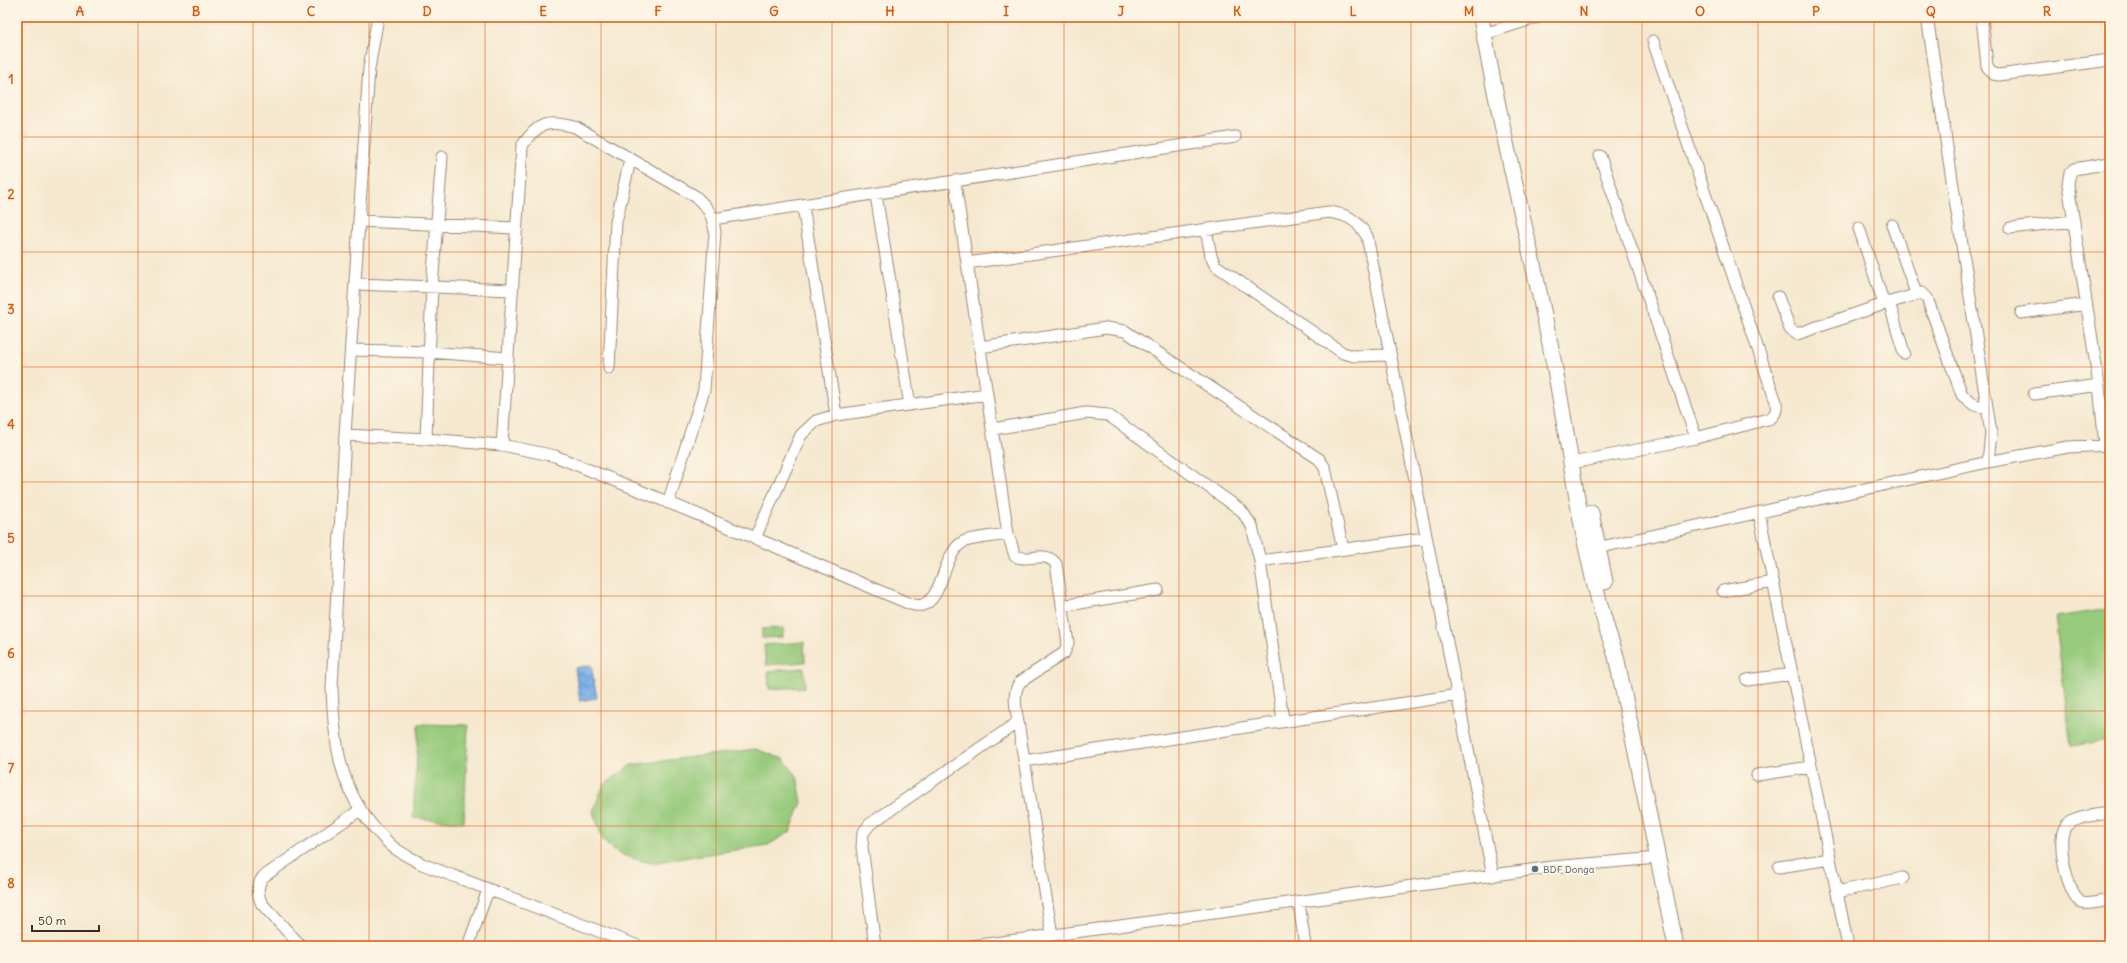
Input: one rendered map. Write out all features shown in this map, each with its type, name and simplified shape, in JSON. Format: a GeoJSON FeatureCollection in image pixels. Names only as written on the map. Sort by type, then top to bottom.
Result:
{"type":"FeatureCollection","features":[{"type":"Feature","properties":{"kind":"main road"},"geometry":{"type":"LineString","coordinates":[[1481,17],[1489,28],[1549,340],[1577,462],[1607,629],[1616,656],[1676,946]]}},
{"type":"Feature","properties":{"kind":"street"},"geometry":{"type":"LineString","coordinates":[[378,17],[369,68],[352,350],[345,435],[332,688],[333,715],[338,760],[344,778],[360,810],[393,847],[422,864],[625,944],[638,946]]}},
{"type":"Feature","properties":{"kind":"street"},"geometry":{"type":"LineString","coordinates":[[1489,28],[1538,17]]}},
{"type":"Feature","properties":{"kind":"street"},"geometry":{"type":"LineString","coordinates":[[1927,17],[1991,433],[1988,462]]}},
{"type":"Feature","properties":{"kind":"street"},"geometry":{"type":"LineString","coordinates":[[1982,17],[1987,66],[1993,74],[1999,75],[2110,60]]}},
{"type":"Feature","properties":{"kind":"street"},"geometry":{"type":"LineString","coordinates":[[1577,462],[1696,438],[1772,417],[1776,412],[1776,404],[1653,41]]}},
{"type":"Feature","properties":{"kind":"street"},"geometry":{"type":"LineString","coordinates":[[502,445],[522,146],[532,131],[546,124],[561,123],[576,127],[630,160],[695,196],[710,210],[713,219],[715,232],[704,390],[668,503]]}},
{"type":"Feature","properties":{"kind":"street"},"geometry":{"type":"LineString","coordinates":[[713,219],[876,195],[1235,137]]}},
{"type":"Feature","properties":{"kind":"street"},"geometry":{"type":"LineString","coordinates":[[1600,156],[1696,438]]}},
{"type":"Feature","properties":{"kind":"street"},"geometry":{"type":"LineString","coordinates":[[426,439],[432,286],[442,157]]}},
{"type":"Feature","properties":{"kind":"street"},"geometry":{"type":"LineString","coordinates":[[609,368],[616,222],[630,160]]}},
{"type":"Feature","properties":{"kind":"street"},"geometry":{"type":"LineString","coordinates":[[1593,549],[1988,462],[2068,447],[2107,445],[2068,184],[2070,173],[2078,168],[2110,163]]}},
{"type":"Feature","properties":{"kind":"street"},"geometry":{"type":"LineString","coordinates":[[955,182],[1008,534],[1015,556],[1020,558],[1046,556],[1051,558],[1056,564],[1068,643],[1067,649],[1020,682],[1016,688],[1018,722],[1052,935]]}},
{"type":"Feature","properties":{"kind":"street"},"geometry":{"type":"LineString","coordinates":[[876,195],[910,405]]}},
{"type":"Feature","properties":{"kind":"street"},"geometry":{"type":"LineString","coordinates":[[803,206],[836,415]]}},
{"type":"Feature","properties":{"kind":"street"},"geometry":{"type":"LineString","coordinates":[[967,263],[1329,212],[1342,214],[1351,218],[1360,225],[1367,236],[1425,538],[1458,695],[1493,876]]}},
{"type":"Feature","properties":{"kind":"street"},"geometry":{"type":"LineString","coordinates":[[360,221],[516,228]]}},
{"type":"Feature","properties":{"kind":"street"},"geometry":{"type":"LineString","coordinates":[[2010,228],[2074,221]]}},
{"type":"Feature","properties":{"kind":"street"},"geometry":{"type":"LineString","coordinates":[[1892,225],[1916,293]]}},
{"type":"Feature","properties":{"kind":"street"},"geometry":{"type":"LineString","coordinates":[[1859,228],[1904,353]]}},
{"type":"Feature","properties":{"kind":"street"},"geometry":{"type":"LineString","coordinates":[[1206,230],[1211,256],[1215,265],[1343,353],[1354,356],[1390,355]]}},
{"type":"Feature","properties":{"kind":"street"},"geometry":{"type":"LineString","coordinates":[[356,284],[512,290]]}},
{"type":"Feature","properties":{"kind":"street"},"geometry":{"type":"LineString","coordinates":[[1778,297],[1790,329],[1797,334],[1916,293],[1922,293],[1927,298],[1962,395],[1973,404],[1987,409]]}},
{"type":"Feature","properties":{"kind":"street"},"geometry":{"type":"LineString","coordinates":[[2021,313],[2086,304]]}},
{"type":"Feature","properties":{"kind":"street"},"geometry":{"type":"LineString","coordinates":[[980,347],[1106,328],[1125,331],[1319,459],[1325,468],[1343,549]]}},
{"type":"Feature","properties":{"kind":"street"},"geometry":{"type":"LineString","coordinates":[[352,350],[429,352],[508,358]]}},
{"type":"Feature","properties":{"kind":"street"},"geometry":{"type":"LineString","coordinates":[[2034,394],[2099,385]]}},
{"type":"Feature","properties":{"kind":"street"},"geometry":{"type":"LineString","coordinates":[[755,538],[801,435],[816,421],[836,415],[987,394]]}},
{"type":"Feature","properties":{"kind":"street"},"geometry":{"type":"LineString","coordinates":[[993,429],[1086,413],[1108,416],[1242,510],[1252,526],[1260,561],[1283,720]]}},
{"type":"Feature","properties":{"kind":"street"},"geometry":{"type":"LineString","coordinates":[[345,435],[502,445],[555,456],[755,538],[910,604],[922,606],[930,601],[936,591],[953,551],[963,542],[1008,534]]}},
{"type":"Feature","properties":{"kind":"street"},"geometry":{"type":"LineString","coordinates":[[1759,513],[1848,946]]}},
{"type":"Feature","properties":{"kind":"street"},"geometry":{"type":"LineString","coordinates":[[1260,561],[1425,538]]}},
{"type":"Feature","properties":{"kind":"street"},"geometry":{"type":"LineString","coordinates":[[1723,591],[1773,582]]}},
{"type":"Feature","properties":{"kind":"street"},"geometry":{"type":"LineString","coordinates":[[1062,606],[1158,590]]}},
{"type":"Feature","properties":{"kind":"street"},"geometry":{"type":"LineString","coordinates":[[1747,680],[1792,674]]}},
{"type":"Feature","properties":{"kind":"street"},"geometry":{"type":"LineString","coordinates":[[1024,762],[1283,720],[1458,695]]}},
{"type":"Feature","properties":{"kind":"street"},"geometry":{"type":"LineString","coordinates":[[875,946],[862,846],[863,834],[870,824],[1018,722]]}},
{"type":"Feature","properties":{"kind":"street"},"geometry":{"type":"LineString","coordinates":[[1757,774],[1811,767]]}},
{"type":"Feature","properties":{"kind":"street"},"geometry":{"type":"LineString","coordinates":[[301,946],[262,904],[259,898],[259,882],[263,877],[360,810]]}},
{"type":"Feature","properties":{"kind":"street"},"geometry":{"type":"LineString","coordinates":[[2110,813],[2078,819],[2068,824],[2063,829],[2060,843],[2072,892],[2078,900],[2085,903],[2110,900]]}},
{"type":"Feature","properties":{"kind":"street"},"geometry":{"type":"LineString","coordinates":[[972,946],[996,944],[1052,935],[1552,867],[1658,858]]}},
{"type":"Feature","properties":{"kind":"street"},"geometry":{"type":"LineString","coordinates":[[1779,868],[1830,859]]}},
{"type":"Feature","properties":{"kind":"street"},"geometry":{"type":"LineString","coordinates":[[1837,892],[1903,878]]}},
{"type":"Feature","properties":{"kind":"street"},"geometry":{"type":"LineString","coordinates":[[468,946],[488,890]]}},
{"type":"Feature","properties":{"kind":"street"},"geometry":{"type":"LineString","coordinates":[[1299,902],[1305,946]]}},
{"type":"Feature","properties":{"kind":"green space"},"geometry":{"type":"Polygon","coordinates":[[[2110,609],[2110,740],[2071,746],[2055,617],[2110,609]]]}},
{"type":"Feature","properties":{"kind":"green space"},"geometry":{"type":"Polygon","coordinates":[[[783,628],[783,637],[762,638],[762,629],[783,628]]]}},
{"type":"Feature","properties":{"kind":"green space"},"geometry":{"type":"Polygon","coordinates":[[[804,642],[805,662],[766,665],[764,645],[804,642]]]}},
{"type":"Feature","properties":{"kind":"green space"},"geometry":{"type":"Polygon","coordinates":[[[804,668],[805,687],[769,689],[768,671],[804,668]]]}},
{"type":"Feature","properties":{"kind":"green space"},"geometry":{"type":"Polygon","coordinates":[[[419,724],[468,725],[464,822],[413,818],[419,724]]]}},
{"type":"Feature","properties":{"kind":"green space"},"geometry":{"type":"Polygon","coordinates":[[[756,749],[783,759],[797,776],[802,802],[790,832],[768,845],[650,863],[619,854],[603,840],[593,812],[603,786],[631,765],[756,749]]]}},
{"type":"Feature","properties":{"kind":"water"},"geometry":{"type":"Polygon","coordinates":[[[591,665],[597,698],[580,701],[575,668],[591,665]]]}},
{"type":"Feature","properties":{"kind":"place","name":"BDF Donga"},"geometry":{"type":"Point","coordinates":[1535,869]}}]}
